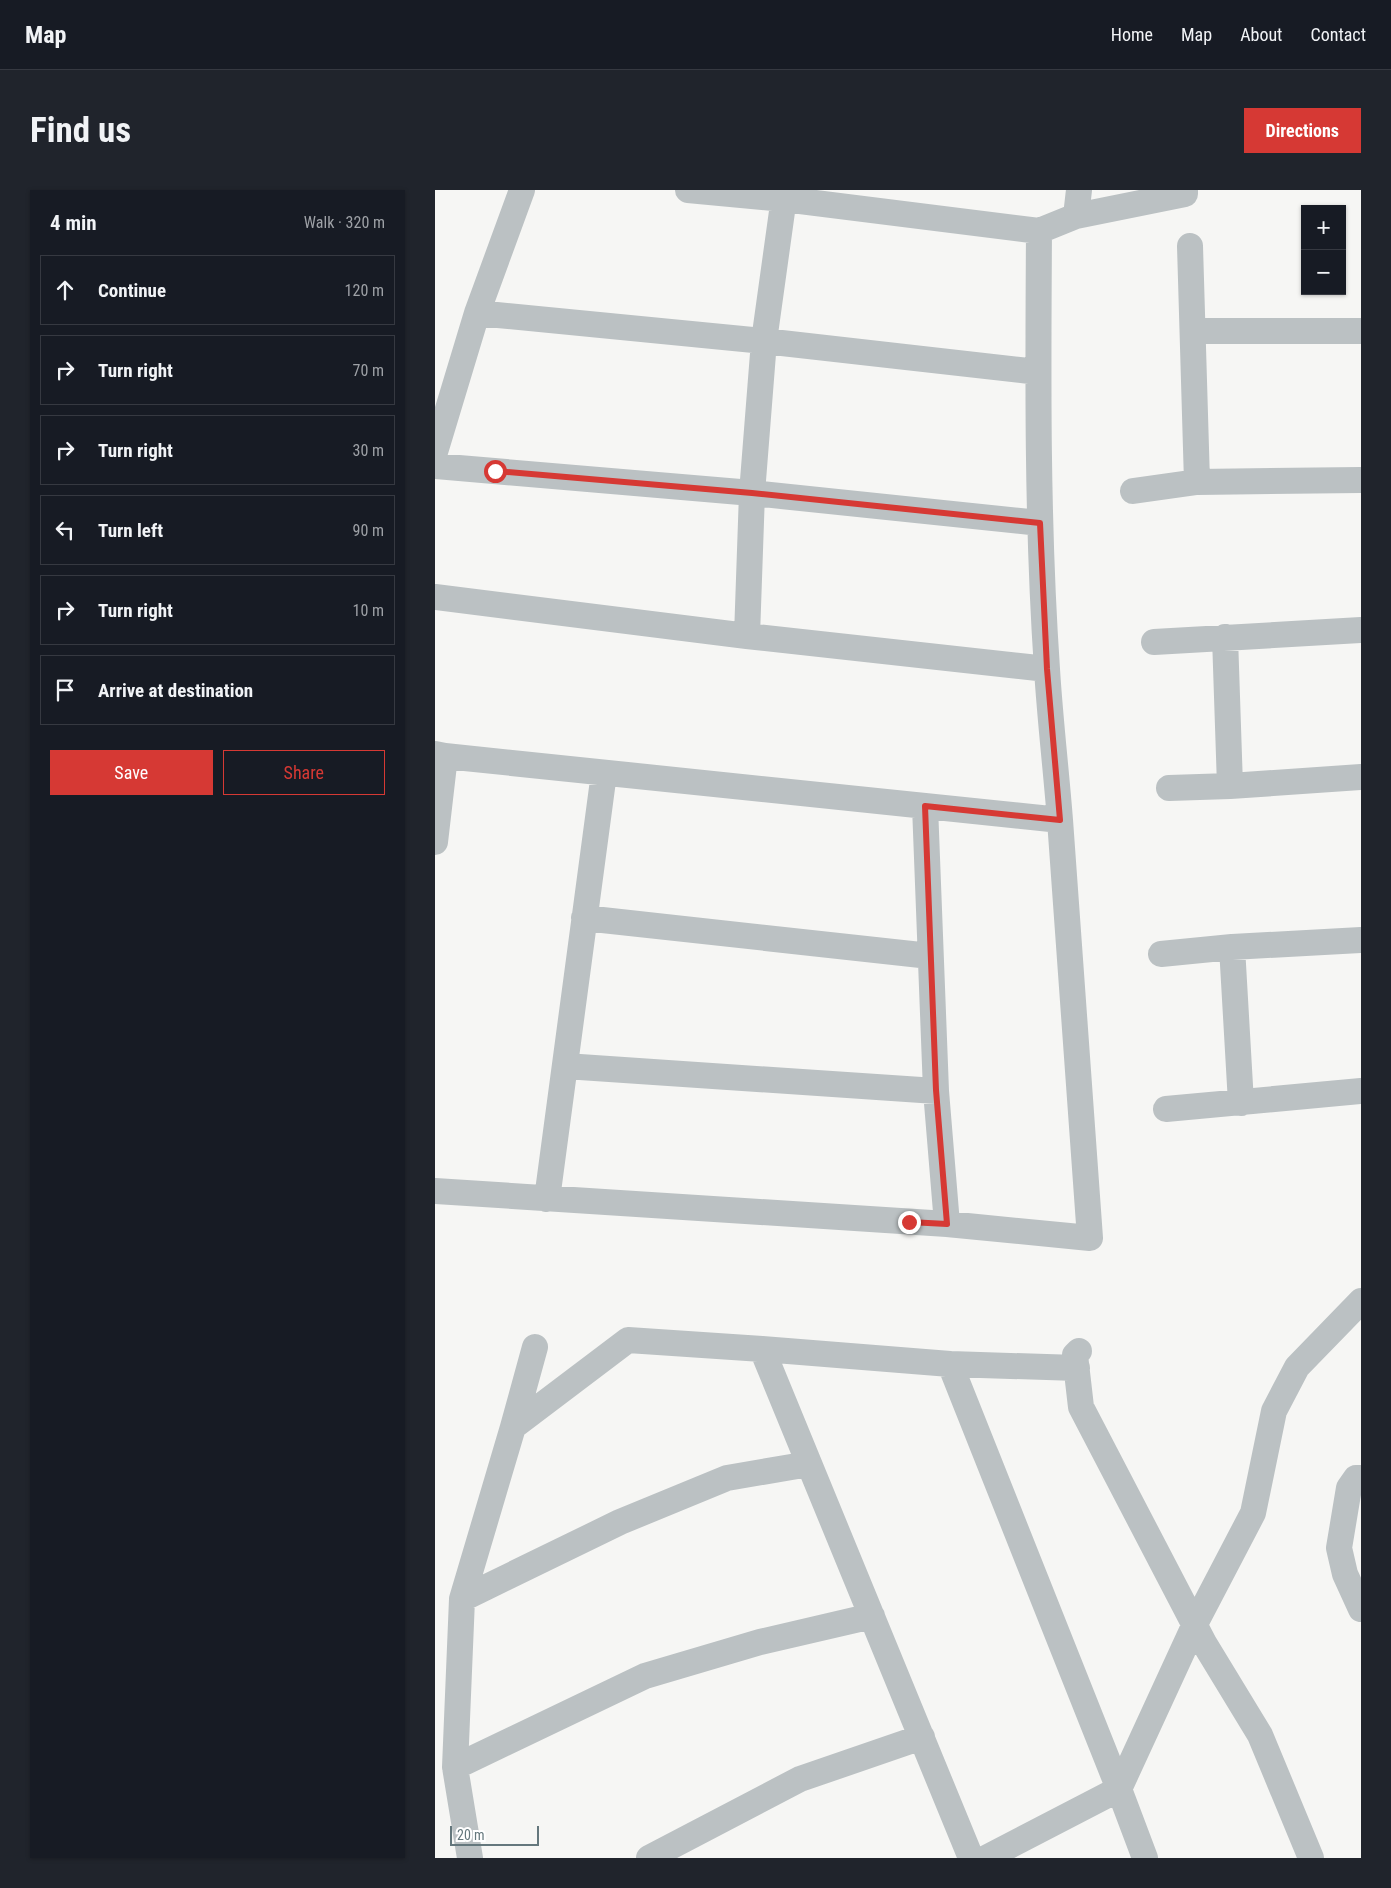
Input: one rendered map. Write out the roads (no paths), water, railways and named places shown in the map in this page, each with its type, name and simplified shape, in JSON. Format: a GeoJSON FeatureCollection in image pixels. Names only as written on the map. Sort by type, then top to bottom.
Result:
{"type":"FeatureCollection","features":[{"type":"Feature","properties":{"kind":"street"},"geometry":{"type":"LineString","coordinates":[[435,452],[477,313],[522,190]]}},
{"type":"Feature","properties":{"kind":"street"},"geometry":{"type":"LineString","coordinates":[[688,190],[784,195],[1039,231],[1076,216],[1185,194],[1185,190]]}},
{"type":"Feature","properties":{"kind":"street"},"geometry":{"type":"LineString","coordinates":[[1076,216],[1079,190]]}},
{"type":"Feature","properties":{"kind":"street"},"geometry":{"type":"LineString","coordinates":[[747,636],[752,493],[764,341],[784,195]]}},
{"type":"Feature","properties":{"kind":"street"},"geometry":{"type":"LineString","coordinates":[[435,1191],[947,1224],[1090,1238],[1060,820],[1047,669],[1040,523],[1039,231]]}},
{"type":"Feature","properties":{"kind":"street"},"geometry":{"type":"LineString","coordinates":[[1190,246],[1197,482]]}},
{"type":"Feature","properties":{"kind":"street"},"geometry":{"type":"LineString","coordinates":[[477,313],[764,341],[1038,372]]}},
{"type":"Feature","properties":{"kind":"street"},"geometry":{"type":"LineString","coordinates":[[1193,331],[1361,331]]}},
{"type":"Feature","properties":{"kind":"street"},"geometry":{"type":"LineString","coordinates":[[435,466],[752,493],[1040,523]]}},
{"type":"Feature","properties":{"kind":"street"},"geometry":{"type":"LineString","coordinates":[[1133,491],[1197,482],[1361,480]]}},
{"type":"Feature","properties":{"kind":"street"},"geometry":{"type":"LineString","coordinates":[[435,597],[747,636],[1047,669]]}},
{"type":"Feature","properties":{"kind":"street"},"geometry":{"type":"LineString","coordinates":[[1154,642],[1361,630]]}},
{"type":"Feature","properties":{"kind":"street"},"geometry":{"type":"LineString","coordinates":[[1225,638],[1230,786]]}},
{"type":"Feature","properties":{"kind":"street"},"geometry":{"type":"LineString","coordinates":[[435,842],[440,755],[1060,820]]}},
{"type":"Feature","properties":{"kind":"street"},"geometry":{"type":"LineString","coordinates":[[547,1199],[604,773]]}},
{"type":"Feature","properties":{"kind":"street"},"geometry":{"type":"LineString","coordinates":[[1169,788],[1361,777]]}},
{"type":"Feature","properties":{"kind":"street"},"geometry":{"type":"LineString","coordinates":[[925,806],[936,1090],[947,1224]]}},
{"type":"Feature","properties":{"kind":"street"},"geometry":{"type":"LineString","coordinates":[[584,918],[930,956]]}},
{"type":"Feature","properties":{"kind":"street"},"geometry":{"type":"LineString","coordinates":[[1161,954],[1232,947],[1361,940]]}},
{"type":"Feature","properties":{"kind":"street"},"geometry":{"type":"LineString","coordinates":[[1232,947],[1241,1103]]}},
{"type":"Feature","properties":{"kind":"street"},"geometry":{"type":"LineString","coordinates":[[565,1066],[936,1090]]}},
{"type":"Feature","properties":{"kind":"street"},"geometry":{"type":"LineString","coordinates":[[1167,1109],[1361,1091]]}},
{"type":"Feature","properties":{"kind":"street"},"geometry":{"type":"LineString","coordinates":[[986,1858],[1119,1789],[1195,1624],[1253,1514],[1274,1411],[1297,1367],[1361,1301]]}},
{"type":"Feature","properties":{"kind":"street"},"geometry":{"type":"LineString","coordinates":[[513,1427],[628,1340],[950,1364],[1078,1360],[1081,1407],[1204,1643],[1260,1735],[1311,1858]]}},
{"type":"Feature","properties":{"kind":"street"},"geometry":{"type":"LineString","coordinates":[[470,1858],[455,1767],[462,1599],[535,1347]]}},
{"type":"Feature","properties":{"kind":"street"},"geometry":{"type":"LineString","coordinates":[[762,1349],[971,1858]]}},
{"type":"Feature","properties":{"kind":"street"},"geometry":{"type":"LineString","coordinates":[[950,1364],[1145,1858]]}},
{"type":"Feature","properties":{"kind":"street"},"geometry":{"type":"LineString","coordinates":[[462,1599],[620,1522],[727,1478],[809,1464]]}},
{"type":"Feature","properties":{"kind":"street"},"geometry":{"type":"LineString","coordinates":[[1361,1478],[1356,1478],[1349,1488],[1339,1548],[1345,1574],[1361,1609]]}},
{"type":"Feature","properties":{"kind":"street"},"geometry":{"type":"LineString","coordinates":[[455,1767],[645,1676],[760,1642],[872,1616]]}},
{"type":"Feature","properties":{"kind":"street"},"geometry":{"type":"LineString","coordinates":[[649,1858],[801,1778],[921,1737]]}}]}
